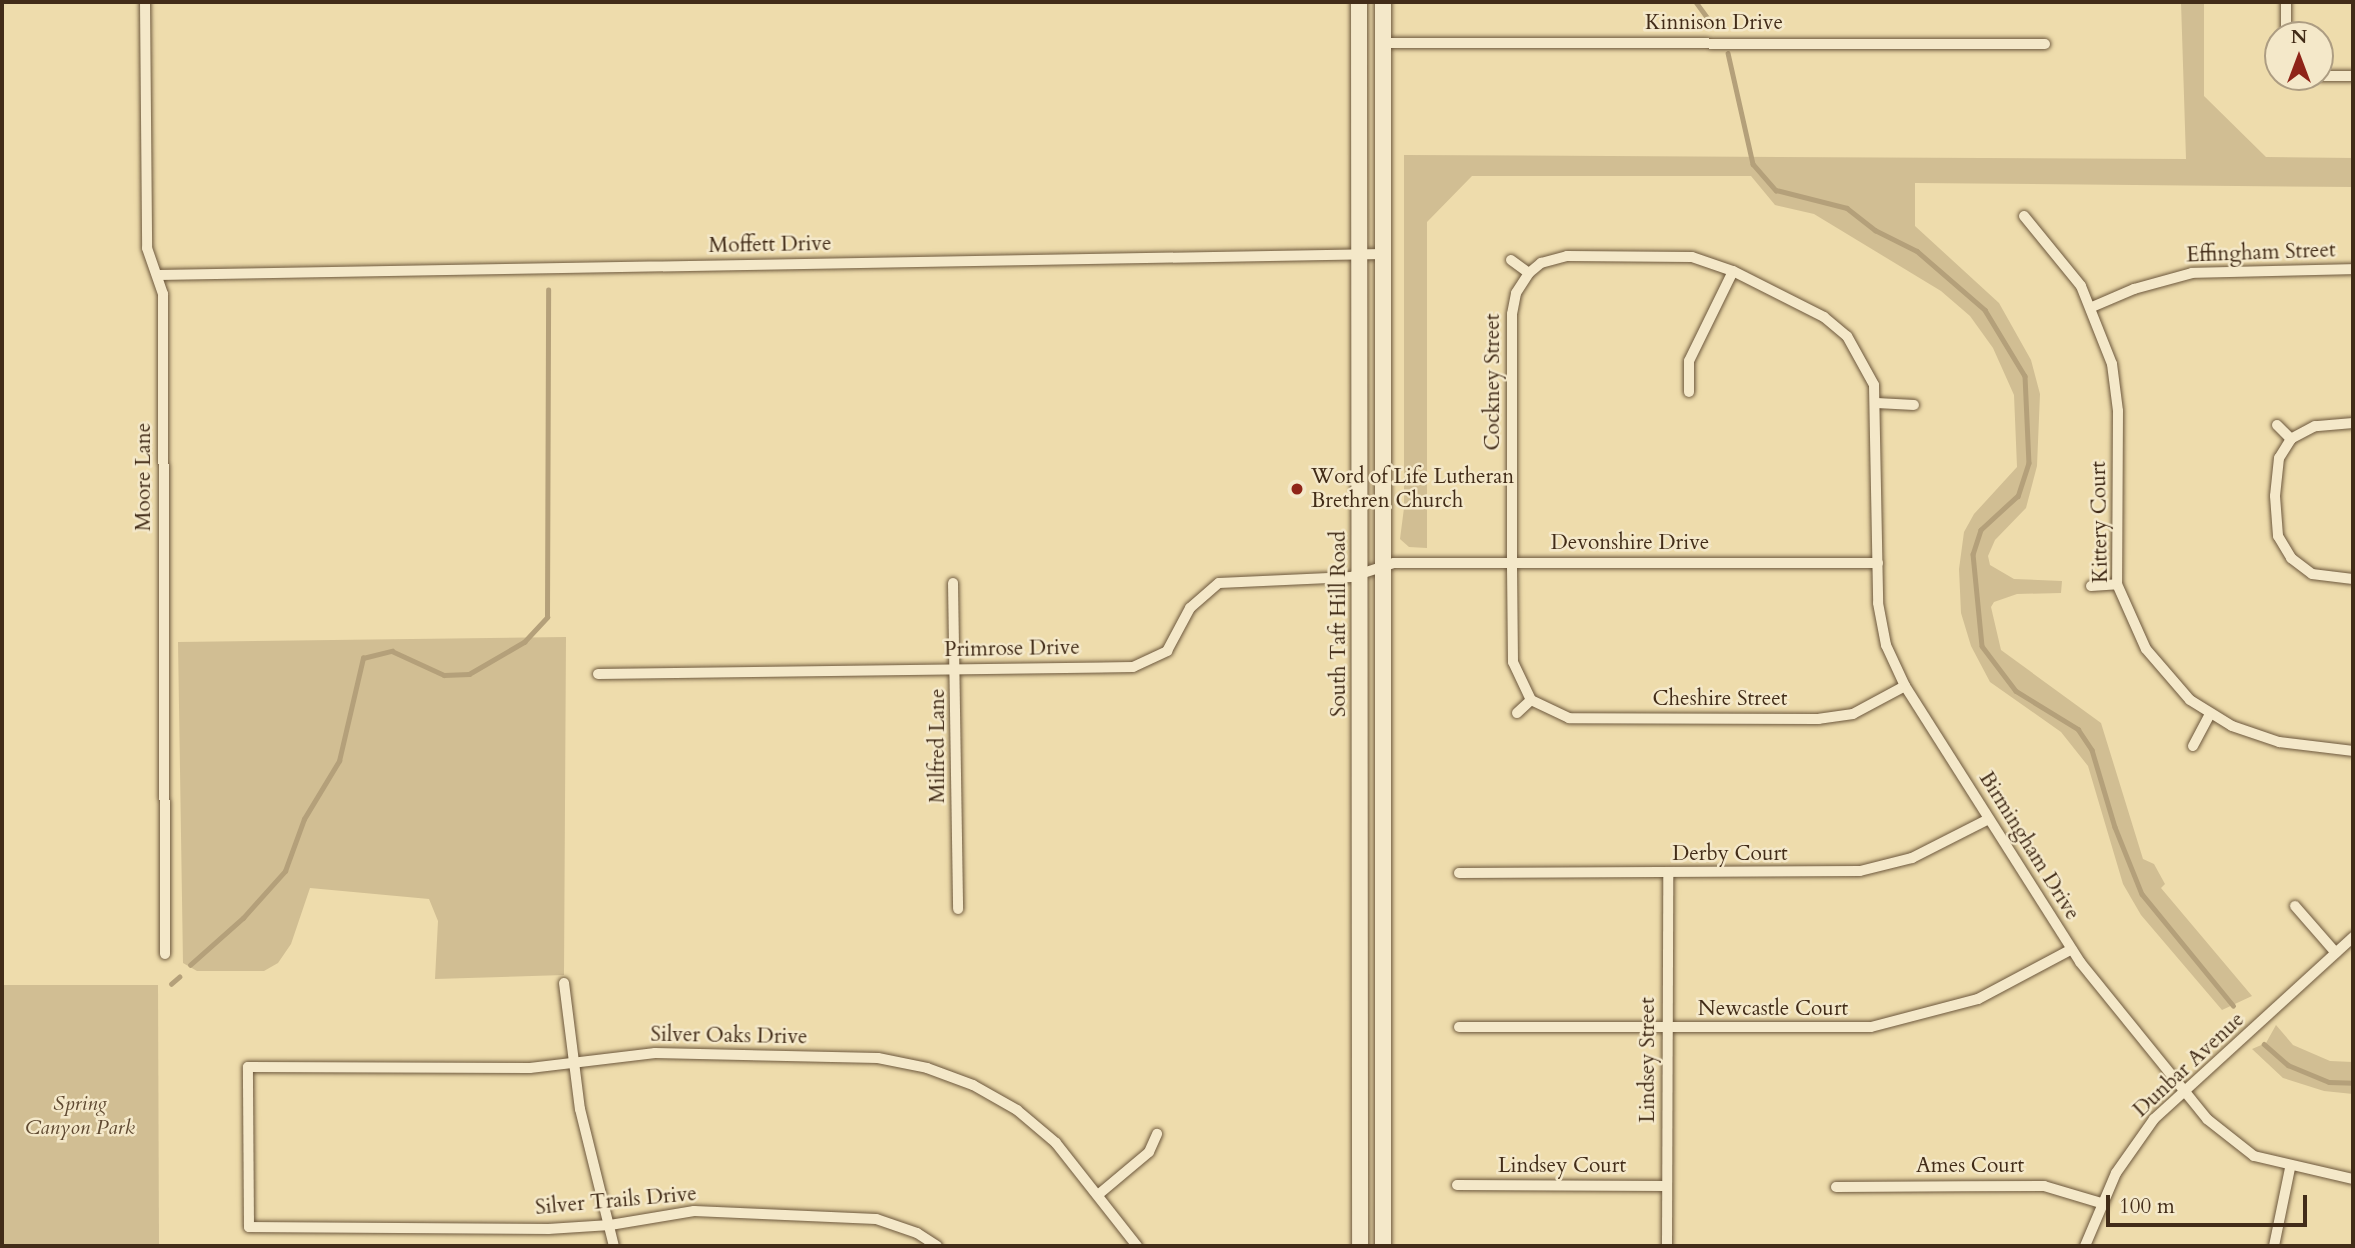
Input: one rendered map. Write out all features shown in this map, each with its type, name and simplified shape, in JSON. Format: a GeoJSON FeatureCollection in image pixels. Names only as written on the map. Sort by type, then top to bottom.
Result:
{"type":"FeatureCollection","features":[{"type":"Feature","properties":{"kind":"main road","name":"South Taft Hill Road"},"geometry":{"type":"LineString","coordinates":[[1359,2],[1360,1246]]}},
{"type":"Feature","properties":{"kind":"main road","name":"South Taft Hill Road"},"geometry":{"type":"LineString","coordinates":[[1383,2],[1383,1246]]}},
{"type":"Feature","properties":{"kind":"street","name":"Moore Lane"},"geometry":{"type":"LineString","coordinates":[[145,2],[146,248],[163,294],[165,954]]}},
{"type":"Feature","properties":{"kind":"street"},"geometry":{"type":"LineString","coordinates":[[2286,2],[2286,21]]}},
{"type":"Feature","properties":{"kind":"street","name":"Kinnison Drive"},"geometry":{"type":"LineString","coordinates":[[1383,43],[2045,44]]}},
{"type":"Feature","properties":{"kind":"street"},"geometry":{"type":"LineString","coordinates":[[2334,76],[2353,76]]}},
{"type":"Feature","properties":{"kind":"street","name":"Kittery Court"},"geometry":{"type":"LineString","coordinates":[[2024,216],[2070,269],[2092,307],[2112,364],[2117,396],[2117,584],[2135,628],[2162,672],[2210,715],[2255,736],[2353,751]]}},
{"type":"Feature","properties":{"kind":"street","name":"Moffett Drive"},"geometry":{"type":"LineString","coordinates":[[158,275],[1383,254]]}},
{"type":"Feature","properties":{"kind":"street","name":"Birmingham Drive"},"geometry":{"type":"LineString","coordinates":[[1529,273],[1541,263],[1567,256],[1692,257],[1733,271],[1839,328],[1868,367],[1877,403],[1880,621],[1905,686],[2072,949],[2184,1091],[2238,1146],[2290,1168],[2353,1179]]}},
{"type":"Feature","properties":{"kind":"street"},"geometry":{"type":"LineString","coordinates":[[1511,260],[1529,273]]}},
{"type":"Feature","properties":{"kind":"street","name":"Effingham Street"},"geometry":{"type":"LineString","coordinates":[[2092,307],[2134,289],[2192,273],[2353,269]]}},
{"type":"Feature","properties":{"kind":"street"},"geometry":{"type":"LineString","coordinates":[[1689,392],[1689,361],[1733,271]]}},
{"type":"Feature","properties":{"kind":"street","name":"Cockney Street"},"geometry":{"type":"LineString","coordinates":[[1529,273],[1516,293],[1512,314],[1512,562],[1513,662],[1531,700]]}},
{"type":"Feature","properties":{"kind":"street"},"geometry":{"type":"LineString","coordinates":[[1877,403],[1914,405]]}},
{"type":"Feature","properties":{"kind":"street"},"geometry":{"type":"LineString","coordinates":[[2353,423],[2315,426],[2291,439],[2276,472],[2278,536],[2301,567],[2324,578],[2353,579]]}},
{"type":"Feature","properties":{"kind":"street"},"geometry":{"type":"LineString","coordinates":[[2277,425],[2291,439]]}},
{"type":"Feature","properties":{"kind":"street","name":"Devonshire Drive"},"geometry":{"type":"LineString","coordinates":[[1383,565],[1512,562],[1878,563]]}},
{"type":"Feature","properties":{"kind":"street","name":"Primrose Drive"},"geometry":{"type":"LineString","coordinates":[[598,674],[1144,664],[1167,651],[1190,608],[1219,583],[1360,575],[1383,565]]}},
{"type":"Feature","properties":{"kind":"street","name":"Milfred Lane"},"geometry":{"type":"LineString","coordinates":[[953,583],[957,669],[958,909]]}},
{"type":"Feature","properties":{"kind":"street"},"geometry":{"type":"LineString","coordinates":[[2091,586],[2117,584]]}},
{"type":"Feature","properties":{"kind":"street","name":"Cheshire Street"},"geometry":{"type":"LineString","coordinates":[[1531,700],[1569,718],[1819,719],[1853,714],[1905,686]]}},
{"type":"Feature","properties":{"kind":"street"},"geometry":{"type":"LineString","coordinates":[[1517,713],[1531,700]]}},
{"type":"Feature","properties":{"kind":"street"},"geometry":{"type":"LineString","coordinates":[[2193,746],[2210,715]]}},
{"type":"Feature","properties":{"kind":"street","name":"Derby Court"},"geometry":{"type":"LineString","coordinates":[[1460,873],[1860,871],[1912,858],[1989,819]]}},
{"type":"Feature","properties":{"kind":"street","name":"Lindsey Street"},"geometry":{"type":"LineString","coordinates":[[1667,1246],[1668,873]]}},
{"type":"Feature","properties":{"kind":"street"},"geometry":{"type":"LineString","coordinates":[[2295,906],[2336,953]]}},
{"type":"Feature","properties":{"kind":"street","name":"Dunbar Avenue"},"geometry":{"type":"LineString","coordinates":[[2085,1246],[2101,1203],[2154,1119],[2353,937]]}},
{"type":"Feature","properties":{"kind":"street","name":"Newcastle Court"},"geometry":{"type":"LineString","coordinates":[[1459,1027],[1849,1029],[1898,1022],[1978,999],[2072,949]]}},
{"type":"Feature","properties":{"kind":"street"},"geometry":{"type":"LineString","coordinates":[[564,983],[572,1060],[614,1246]]}},
{"type":"Feature","properties":{"kind":"street","name":"Silver Oaks Drive"},"geometry":{"type":"LineString","coordinates":[[249,1227],[248,1067],[530,1068],[572,1060],[655,1053],[830,1056],[878,1058],[927,1068],[973,1085],[1017,1110],[1056,1143],[1099,1194],[1137,1246]]}},
{"type":"Feature","properties":{"kind":"street"},"geometry":{"type":"LineString","coordinates":[[1099,1194],[1149,1152],[1157,1134]]}},
{"type":"Feature","properties":{"kind":"street"},"geometry":{"type":"LineString","coordinates":[[2274,1246],[2290,1168]]}},
{"type":"Feature","properties":{"kind":"street","name":"Lindsey Court"},"geometry":{"type":"LineString","coordinates":[[1457,1185],[1667,1186]]}},
{"type":"Feature","properties":{"kind":"street","name":"Ames Court"},"geometry":{"type":"LineString","coordinates":[[1836,1186],[2036,1185],[2101,1203]]}},
{"type":"Feature","properties":{"kind":"street","name":"Silver Trails Drive"},"geometry":{"type":"LineString","coordinates":[[249,1227],[610,1225],[694,1211],[857,1217],[895,1224],[937,1246]]}},
{"type":"Feature","properties":{"kind":"green space"},"geometry":{"type":"Polygon","coordinates":[[[2181,2],[2204,2],[2204,96],[2266,157],[2353,158],[2353,187],[1915,183],[1915,226],[1999,303],[2031,360],[2040,394],[2037,466],[2026,508],[1995,540],[1988,556],[1990,565],[2014,579],[2062,581],[2061,593],[2017,594],[1994,602],[1991,607],[2001,650],[2101,723],[2143,859],[2154,864],[2165,884],[2161,888],[2252,996],[2222,1010],[2141,915],[2123,884],[2088,766],[2061,732],[1990,682],[1971,646],[1961,613],[1959,569],[1964,532],[1974,514],[2017,467],[2014,395],[1993,348],[1970,316],[1941,291],[1814,214],[1775,205],[1751,176],[1472,176],[1427,222],[1427,548],[1409,547],[1400,539],[1404,508],[1404,155],[2186,159],[2181,2]]]}},
{"type":"Feature","properties":{"kind":"green space"},"geometry":{"type":"Polygon","coordinates":[[[566,637],[564,975],[435,979],[438,921],[429,899],[310,888],[291,944],[278,963],[264,971],[197,971],[183,963],[178,642],[566,637]]]}},
{"type":"Feature","properties":{"kind":"green space","name":"Spring Canyon Park"},"geometry":{"type":"Polygon","coordinates":[[[2,985],[158,985],[159,1246],[2,1246],[2,985]]]}},
{"type":"Feature","properties":{"kind":"green space"},"geometry":{"type":"Polygon","coordinates":[[[2276,1025],[2293,1045],[2330,1061],[2353,1062],[2353,1094],[2324,1091],[2283,1078],[2252,1049],[2266,1043],[2276,1025]]]}},
{"type":"Feature","properties":{"kind":"waterway"},"geometry":{"type":"LineString","coordinates":[[1696,2],[1711,23]]}},
{"type":"Feature","properties":{"kind":"waterway"},"geometry":{"type":"LineString","coordinates":[[1728,53],[1753,164],[1776,190],[1847,208],[1875,230],[1917,251],[1985,310],[2025,376],[2029,463],[2018,496],[1981,530],[1973,554],[1982,646],[2016,691],[2078,729],[2092,750],[2115,827],[2142,894],[2233,1005]]}},
{"type":"Feature","properties":{"kind":"waterway"},"geometry":{"type":"LineString","coordinates":[[190,965],[243,918],[285,871],[304,819],[339,761],[363,658],[392,651],[444,675],[469,674],[524,642],[547,617],[548,290]]}},
{"type":"Feature","properties":{"kind":"waterway"},"geometry":{"type":"LineString","coordinates":[[171,984],[179,977]]}},
{"type":"Feature","properties":{"kind":"waterway"},"geometry":{"type":"LineString","coordinates":[[2264,1044],[2288,1065],[2329,1082],[2353,1083]]}},
{"type":"Feature","properties":{"kind":"place","name":"Word of Life Lutheran Brethren Church"},"geometry":{"type":"Point","coordinates":[1297,489]}}]}
